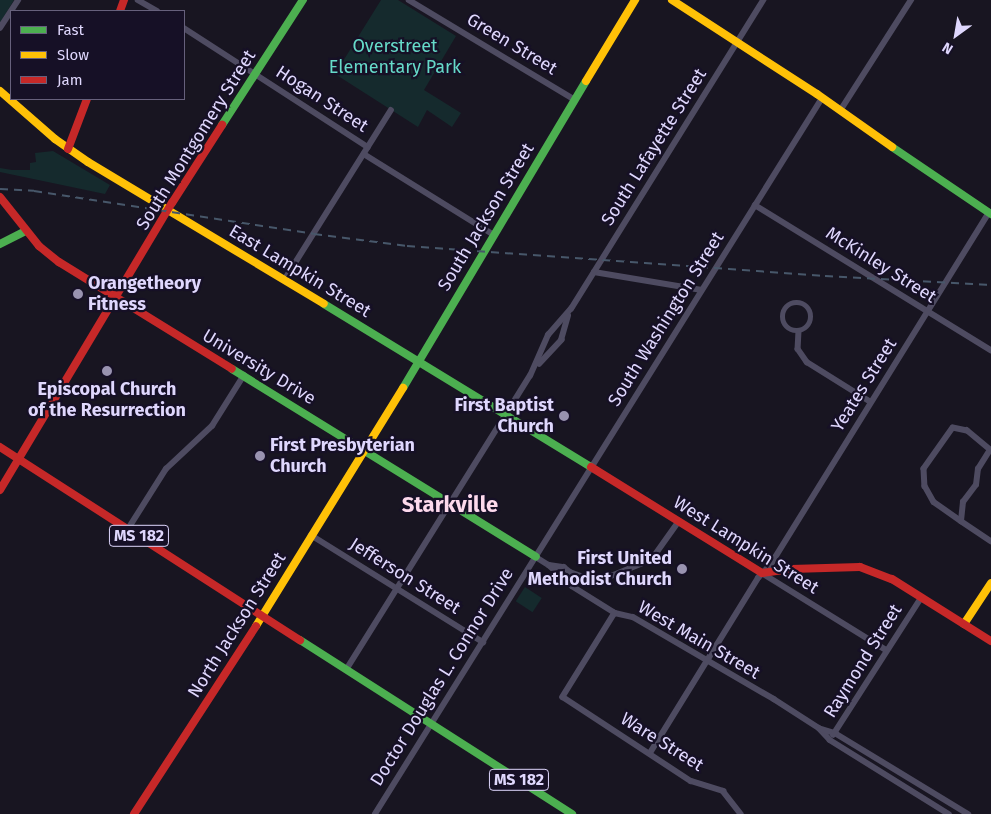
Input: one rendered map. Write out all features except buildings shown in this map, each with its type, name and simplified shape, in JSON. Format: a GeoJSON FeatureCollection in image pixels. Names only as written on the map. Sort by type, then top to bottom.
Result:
{"type":"FeatureCollection","features":[{"type":"Feature","properties":{"kind":"street"},"geometry":{"type":"LineString","coordinates":[[138,0],[155,10]]}},
{"type":"Feature","properties":{"kind":"street","name":"South Montgomery Street"},"geometry":{"type":"LineString","coordinates":[[0,490],[168,210],[303,0]]}},
{"type":"Feature","properties":{"kind":"street","name":"Green Street"},"geometry":{"type":"LineString","coordinates":[[409,0],[574,99]]}},
{"type":"Feature","properties":{"kind":"street","name":"South Jackson Street"},"geometry":{"type":"LineString","coordinates":[[365,450],[635,0]]}},
{"type":"Feature","properties":{"kind":"street"},"geometry":{"type":"LineString","coordinates":[[672,0],[822,98],[990,213]]}},
{"type":"Feature","properties":{"kind":"street","name":"South Lafayette Street"},"geometry":{"type":"LineString","coordinates":[[530,376],[561,340],[561,327],[571,309],[763,0]]}},
{"type":"Feature","properties":{"kind":"street"},"geometry":{"type":"LineString","coordinates":[[840,111],[911,0]]}},
{"type":"Feature","properties":{"kind":"street"},"geometry":{"type":"LineString","coordinates":[[0,28],[10,12]]}},
{"type":"Feature","properties":{"kind":"street","name":"Hogan Street"},"geometry":{"type":"LineString","coordinates":[[185,29],[368,147]]}},
{"type":"Feature","properties":{"kind":"street","name":"East Lampkin Street"},"geometry":{"type":"LineString","coordinates":[[0,91],[10,100]]}},
{"type":"Feature","properties":{"kind":"street","name":"South Washington Street"},"geometry":{"type":"LineString","coordinates":[[536,557],[590,467],[822,98]]}},
{"type":"Feature","properties":{"kind":"street","name":"East Lampkin Street"},"geometry":{"type":"LineString","coordinates":[[11,100],[68,149],[507,412],[590,467]]}},
{"type":"Feature","properties":{"kind":"street"},"geometry":{"type":"LineString","coordinates":[[68,149],[87,100]]}},
{"type":"Feature","properties":{"kind":"street"},"geometry":{"type":"LineString","coordinates":[[285,279],[391,110]]}},
{"type":"Feature","properties":{"kind":"street","name":"Hogan Street"},"geometry":{"type":"LineString","coordinates":[[364,154],[494,235]]}},
{"type":"Feature","properties":{"kind":"street","name":"University Drive"},"geometry":{"type":"LineString","coordinates":[[0,197],[26,231],[51,256],[536,557]]}},
{"type":"Feature","properties":{"kind":"street","name":"McKinley Street"},"geometry":{"type":"LineString","coordinates":[[755,205],[991,350]]}},
{"type":"Feature","properties":{"kind":"street","name":"Yeates Street"},"geometry":{"type":"LineString","coordinates":[[650,753],[990,213]]}},
{"type":"Feature","properties":{"kind":"street"},"geometry":{"type":"LineString","coordinates":[[0,244],[26,231]]}},
{"type":"Feature","properties":{"kind":"street"},"geometry":{"type":"LineString","coordinates":[[594,272],[702,290]]}},
{"type":"Feature","properties":{"kind":"street"},"geometry":{"type":"LineString","coordinates":[[793,304],[802,304],[811,314],[807,327],[799,331],[790,329],[784,322],[786,309],[793,304]]}},
{"type":"Feature","properties":{"kind":"street","name":"South Lafayette Street"},"geometry":{"type":"LineString","coordinates":[[346,670],[530,376],[548,335],[561,327]]}},
{"type":"Feature","properties":{"kind":"street"},"geometry":{"type":"LineString","coordinates":[[799,331],[798,349],[807,362],[872,402]]}},
{"type":"Feature","properties":{"kind":"street"},"geometry":{"type":"LineString","coordinates":[[543,347],[545,351],[551,352]]}},
{"type":"Feature","properties":{"kind":"street"},"geometry":{"type":"LineString","coordinates":[[128,529],[166,469],[212,426],[244,376]]}},
{"type":"Feature","properties":{"kind":"street"},"geometry":{"type":"LineString","coordinates":[[961,521],[963,502],[976,485],[978,469],[990,450],[967,431],[952,428],[924,469],[925,486],[934,502],[961,521],[991,541]]}},
{"type":"Feature","properties":{"kind":"street","name":"MS 182"},"geometry":{"type":"LineString","coordinates":[[0,447],[572,814]]}},
{"type":"Feature","properties":{"kind":"street","name":"North Jackson Street"},"geometry":{"type":"LineString","coordinates":[[134,814],[262,616],[365,450]]}},
{"type":"Feature","properties":{"kind":"street","name":"West Lampkin Street"},"geometry":{"type":"LineString","coordinates":[[590,467],[886,650]]}},
{"type":"Feature","properties":{"kind":"street"},"geometry":{"type":"LineString","coordinates":[[549,565],[564,567],[570,572],[598,580],[646,562],[661,548],[679,521]]}},
{"type":"Feature","properties":{"kind":"street","name":"Jefferson Street"},"geometry":{"type":"LineString","coordinates":[[311,535],[483,642]]}},
{"type":"Feature","properties":{"kind":"street","name":"West Main Street"},"geometry":{"type":"LineString","coordinates":[[536,557],[615,613],[633,616],[708,661],[819,728],[830,740],[949,814]]}},
{"type":"Feature","properties":{"kind":"street","name":"Doctor Douglas L. Connor Drive"},"geometry":{"type":"LineString","coordinates":[[375,814],[536,557]]}},
{"type":"Feature","properties":{"kind":"street"},"geometry":{"type":"LineString","coordinates":[[762,573],[791,569],[860,567],[892,579],[991,642]]}},
{"type":"Feature","properties":{"kind":"street"},"geometry":{"type":"LineString","coordinates":[[565,579],[570,572]]}},
{"type":"Feature","properties":{"kind":"street"},"geometry":{"type":"LineString","coordinates":[[964,624],[991,583]]}},
{"type":"Feature","properties":{"kind":"street","name":"Raymond Street"},"geometry":{"type":"LineString","coordinates":[[830,740],[921,598]]}},
{"type":"Feature","properties":{"kind":"street","name":"Ware Street"},"geometry":{"type":"LineString","coordinates":[[615,613],[563,697],[691,781],[723,791],[741,814]]}},
{"type":"Feature","properties":{"kind":"street","name":"West Main Street"},"geometry":{"type":"LineString","coordinates":[[819,728],[835,732],[968,814]]}},
{"type":"Feature","properties":{"kind":"green space"},"geometry":{"type":"Polygon","coordinates":[[[0,0],[14,0],[0,23],[0,0]]]}},
{"type":"Feature","properties":{"kind":"green space","name":"Overstreet Elementary Park"},"geometry":{"type":"Polygon","coordinates":[[[381,0],[398,0],[456,36],[424,90],[461,113],[452,127],[427,110],[418,127],[335,74],[381,0]]]}},
{"type":"Feature","properties":{"kind":"green space"},"geometry":{"type":"Polygon","coordinates":[[[53,151],[110,185],[105,194],[0,172],[0,168],[30,170],[30,163],[36,162],[35,153],[53,151]]]}},
{"type":"Feature","properties":{"kind":"green space"},"geometry":{"type":"Polygon","coordinates":[[[525,587],[542,598],[533,612],[516,601],[525,587]]]}},
{"type":"Feature","properties":{"kind":"railway"},"geometry":{"type":"LineString","coordinates":[[0,189],[34,191],[314,234],[407,246],[825,276],[991,285]]}},
{"type":"Feature","properties":{"kind":"traffic: fast"},"geometry":{"type":"LineString","coordinates":[[222,125],[303,0]]}},
{"type":"Feature","properties":{"kind":"traffic: fast"},"geometry":{"type":"LineString","coordinates":[[403,388],[586,81]]}},
{"type":"Feature","properties":{"kind":"traffic: fast"},"geometry":{"type":"LineString","coordinates":[[892,147],[991,214]]}},
{"type":"Feature","properties":{"kind":"traffic: fast"},"geometry":{"type":"LineString","coordinates":[[0,244],[26,231]]}},
{"type":"Feature","properties":{"kind":"traffic: fast"},"geometry":{"type":"LineString","coordinates":[[324,304],[591,467]]}},
{"type":"Feature","properties":{"kind":"traffic: fast"},"geometry":{"type":"LineString","coordinates":[[232,369],[536,557]]}},
{"type":"Feature","properties":{"kind":"traffic: fast"},"geometry":{"type":"LineString","coordinates":[[300,640],[572,814]]}},
{"type":"Feature","properties":{"kind":"traffic: slow"},"geometry":{"type":"LineString","coordinates":[[586,81],[635,0]]}},
{"type":"Feature","properties":{"kind":"traffic: slow"},"geometry":{"type":"LineString","coordinates":[[672,0],[817,94],[892,147]]}},
{"type":"Feature","properties":{"kind":"traffic: slow"},"geometry":{"type":"LineString","coordinates":[[0,91],[10,100]]}},
{"type":"Feature","properties":{"kind":"traffic: slow"},"geometry":{"type":"LineString","coordinates":[[10,100],[55,139],[88,162],[324,304]]}},
{"type":"Feature","properties":{"kind":"traffic: slow"},"geometry":{"type":"LineString","coordinates":[[256,626],[403,388]]}},
{"type":"Feature","properties":{"kind":"traffic: slow"},"geometry":{"type":"LineString","coordinates":[[964,624],[991,583]]}},
{"type":"Feature","properties":{"kind":"traffic: jam"},"geometry":{"type":"LineString","coordinates":[[120,10],[124,0]]}},
{"type":"Feature","properties":{"kind":"traffic: jam"},"geometry":{"type":"LineString","coordinates":[[68,149],[87,100]]}},
{"type":"Feature","properties":{"kind":"traffic: jam"},"geometry":{"type":"LineString","coordinates":[[0,490],[172,203],[222,125]]}},
{"type":"Feature","properties":{"kind":"traffic: jam"},"geometry":{"type":"LineString","coordinates":[[0,197],[39,246],[59,262],[232,369]]}},
{"type":"Feature","properties":{"kind":"traffic: jam"},"geometry":{"type":"LineString","coordinates":[[0,447],[300,640]]}},
{"type":"Feature","properties":{"kind":"traffic: jam"},"geometry":{"type":"LineString","coordinates":[[591,467],[762,573],[791,569],[860,567],[892,579],[991,641]]}},
{"type":"Feature","properties":{"kind":"traffic: jam"},"geometry":{"type":"LineString","coordinates":[[134,814],[256,626]]}},
{"type":"Feature","properties":{"kind":"place","name":"Orangetheory Fitness"},"geometry":{"type":"Point","coordinates":[78,294]}},
{"type":"Feature","properties":{"kind":"place","name":"Episcopal Church of the Resurrection"},"geometry":{"type":"Point","coordinates":[107,371]}},
{"type":"Feature","properties":{"kind":"place","name":"First Baptist Church"},"geometry":{"type":"Point","coordinates":[564,416]}},
{"type":"Feature","properties":{"kind":"place","name":"First Presbyterian Church"},"geometry":{"type":"Point","coordinates":[260,456]}},
{"type":"Feature","properties":{"kind":"place","name":"First United Methodist Church"},"geometry":{"type":"Point","coordinates":[682,569]}},
{"type":"Feature","properties":{"kind":"district","name":"Starkville"},"geometry":{"type":"Point","coordinates":[450,505]}}]}
